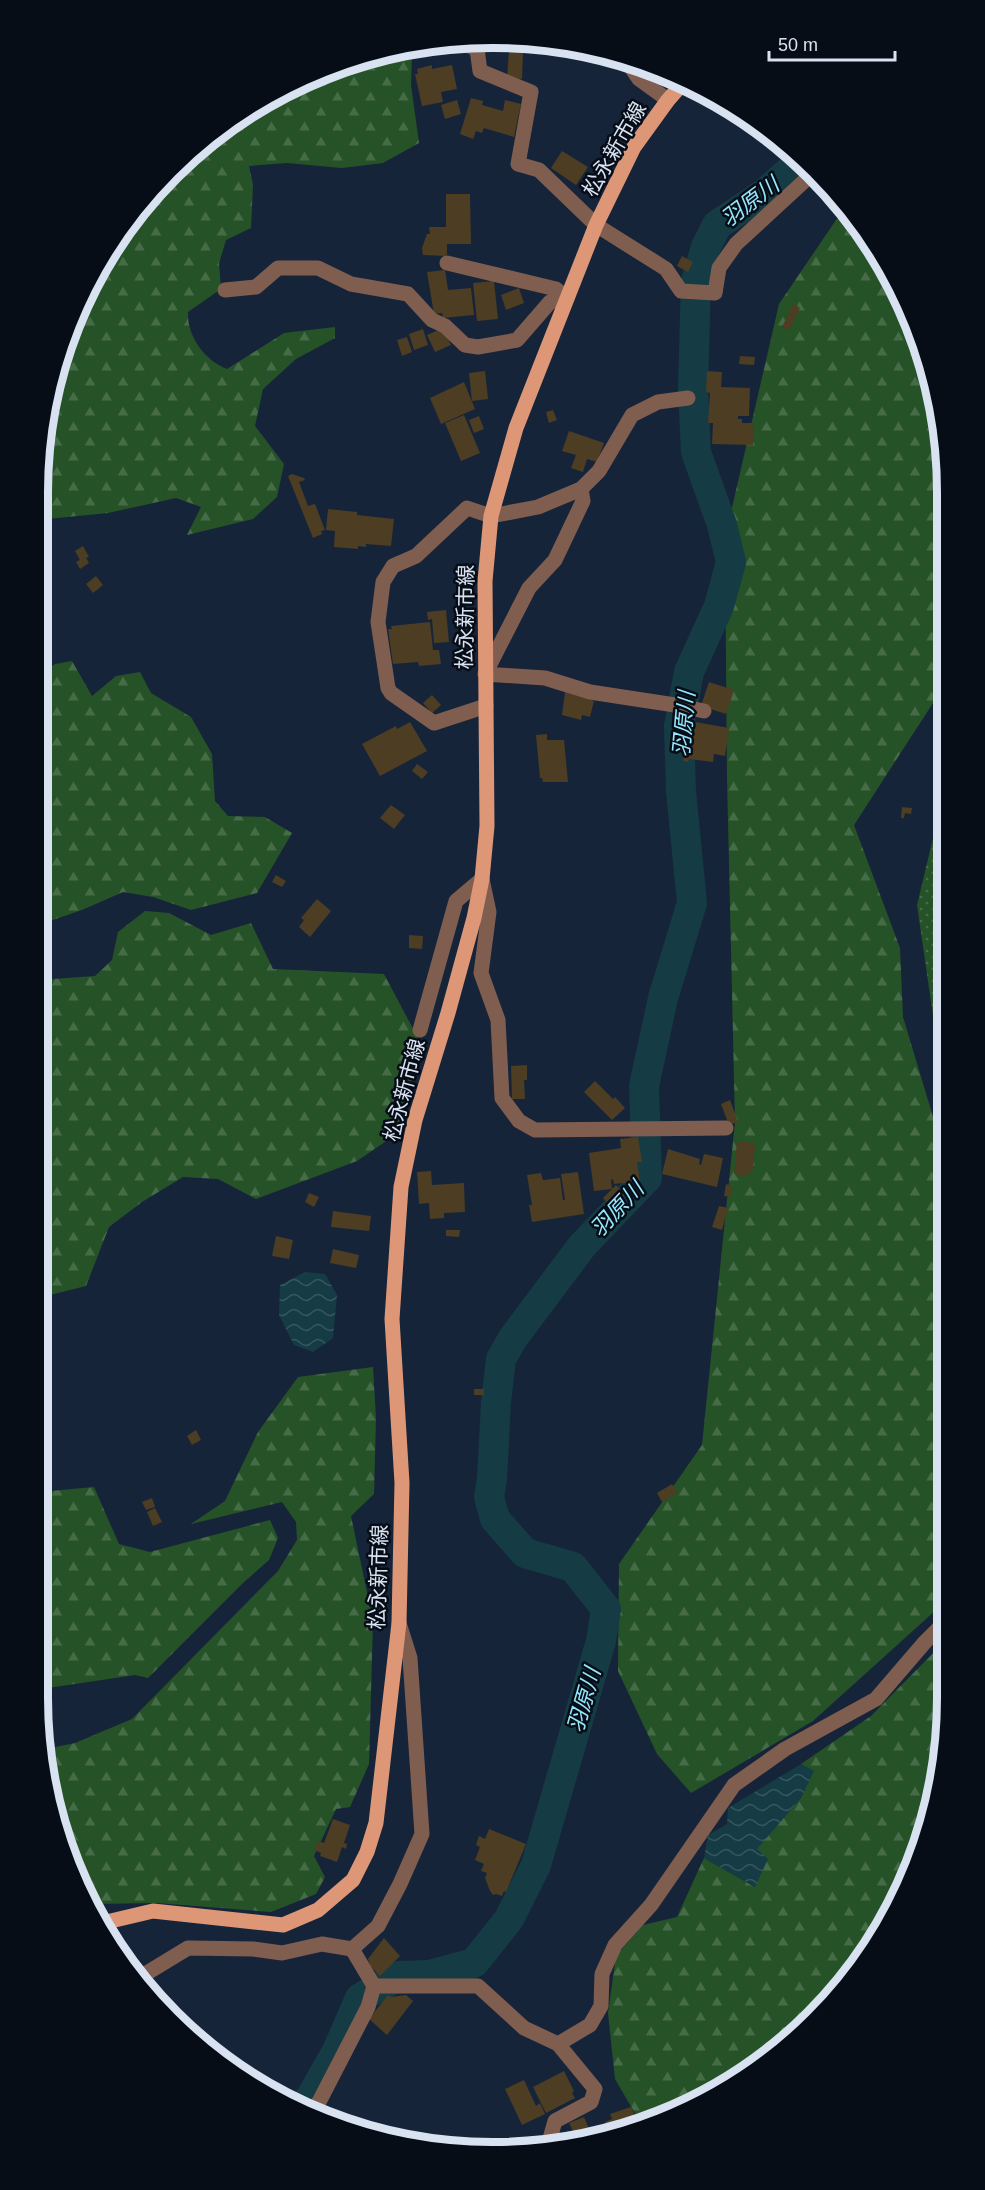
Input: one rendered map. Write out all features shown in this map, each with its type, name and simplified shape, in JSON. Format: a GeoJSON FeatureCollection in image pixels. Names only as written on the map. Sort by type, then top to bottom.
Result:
{"type":"FeatureCollection","features":[{"type":"Feature","properties":{"kind":"main road","name":"松永新市線"},"geometry":{"type":"LineString","coordinates":[[109,1921],[153,1911],[283,1925],[318,1910],[353,1880],[367,1852],[376,1823],[399,1623],[402,1483],[392,1318],[401,1187],[415,1120],[453,992],[482,879],[487,826],[485,581],[491,516],[516,428],[596,225],[634,147],[678,89]]}},
{"type":"Feature","properties":{"kind":"street"},"geometry":{"type":"LineString","coordinates":[[474,49],[477,50],[480,71],[531,92],[518,164],[539,170],[596,225],[666,269],[681,291],[715,293],[719,268],[736,244],[807,178]]}},
{"type":"Feature","properties":{"kind":"street"},"geometry":{"type":"LineString","coordinates":[[634,72],[639,79],[668,100]]}},
{"type":"Feature","properties":{"kind":"street"},"geometry":{"type":"LineString","coordinates":[[447,263],[556,289],[567,298]]}},
{"type":"Feature","properties":{"kind":"street"},"geometry":{"type":"LineString","coordinates":[[225,290],[256,287],[278,268],[318,268],[351,284],[408,294],[432,320],[445,326],[465,345],[478,347],[517,340],[550,302],[567,298]]}},
{"type":"Feature","properties":{"kind":"street"},"geometry":{"type":"LineString","coordinates":[[486,706],[434,723],[391,693],[388,688],[378,622],[383,582],[393,566],[416,556],[467,508],[491,516],[538,507],[581,489],[599,471],[632,415],[658,402],[688,398]]}},
{"type":"Feature","properties":{"kind":"street"},"geometry":{"type":"LineString","coordinates":[[581,489],[583,501],[555,560],[529,588],[485,674],[545,678],[590,692],[704,711]]}},
{"type":"Feature","properties":{"kind":"street"},"geometry":{"type":"LineString","coordinates":[[420,1030],[456,901],[482,879],[489,912],[481,973],[498,1020],[502,1098],[519,1121],[535,1130],[726,1128]]}},
{"type":"Feature","properties":{"kind":"street"},"geometry":{"type":"LineString","coordinates":[[352,1949],[378,1926],[422,1834],[410,1658],[399,1623]]}},
{"type":"Feature","properties":{"kind":"street"},"geometry":{"type":"LineString","coordinates":[[558,2044],[590,2025],[601,2006],[602,1974],[615,1945],[651,1905],[734,1785],[785,1749],[876,1700],[937,1630]]}},
{"type":"Feature","properties":{"kind":"street"},"geometry":{"type":"LineString","coordinates":[[145,1974],[188,1948],[254,1949],[282,1953],[322,1944],[352,1949],[374,1986],[368,2007],[316,2105]]}},
{"type":"Feature","properties":{"kind":"street"},"geometry":{"type":"LineString","coordinates":[[374,1986],[478,1986],[524,2028],[558,2044],[595,2090],[591,2102],[555,2121],[550,2138]]}},
{"type":"Feature","properties":{"kind":"green space"},"geometry":{"type":"Polygon","coordinates":[[[412,56],[411,85],[419,143],[383,163],[342,168],[287,163],[249,166],[253,185],[251,228],[226,240],[219,263],[221,289],[188,312],[190,330],[198,346],[211,360],[227,369],[284,333],[335,327],[335,338],[296,359],[263,389],[255,426],[284,464],[277,497],[253,519],[187,535],[201,507],[176,498],[108,513],[48,519],[49,463],[57,406],[72,350],[94,296],[123,246],[158,199],[178,178],[199,158],[246,123],[270,108],[322,82],[377,63],[412,56]]]}},
{"type":"Feature","properties":{"kind":"green space"},"geometry":{"type":"Polygon","coordinates":[[[841,217],[862,246],[877,270],[903,322],[922,377],[936,463],[937,697],[854,825],[900,948],[903,1017],[937,1130],[937,1609],[813,1721],[691,1793],[657,1754],[618,1671],[619,1564],[702,1445],[735,1122],[727,777],[725,538],[779,304],[836,220],[841,217]]]}},
{"type":"Feature","properties":{"kind":"green space"},"geometry":{"type":"Polygon","coordinates":[[[72,661],[92,696],[116,676],[140,672],[151,693],[191,717],[212,754],[215,801],[228,816],[265,817],[292,833],[257,893],[191,910],[153,897],[123,892],[48,922],[48,669],[55,664],[72,661]]]}},
{"type":"Feature","properties":{"kind":"green space"},"geometry":{"type":"Polygon","coordinates":[[[937,821],[937,1044],[917,905],[937,821]]]}},
{"type":"Feature","properties":{"kind":"green space"},"geometry":{"type":"Polygon","coordinates":[[[145,911],[169,913],[211,935],[251,923],[273,969],[384,974],[421,1044],[398,1133],[357,1161],[256,1199],[218,1179],[183,1177],[142,1202],[109,1227],[86,1286],[48,1296],[48,979],[95,976],[112,960],[118,932],[145,911]]]}},
{"type":"Feature","properties":{"kind":"green space"},"geometry":{"type":"Polygon","coordinates":[[[373,1367],[376,1418],[374,1494],[351,1516],[373,1621],[369,1764],[350,1807],[336,1809],[314,1856],[325,1877],[316,1894],[271,1912],[157,1903],[99,1904],[82,1868],[63,1813],[51,1748],[75,1743],[132,1719],[278,1571],[297,1540],[296,1522],[282,1502],[191,1524],[225,1501],[258,1432],[298,1377],[373,1367]]]}},
{"type":"Feature","properties":{"kind":"green space"},"geometry":{"type":"Polygon","coordinates":[[[48,1487],[50,1491],[94,1487],[119,1544],[150,1552],[270,1520],[278,1538],[269,1560],[148,1678],[135,1675],[48,1688],[48,1487]]]}},
{"type":"Feature","properties":{"kind":"green space"},"geometry":{"type":"Polygon","coordinates":[[[937,1649],[936,1727],[922,1813],[903,1868],[877,1920],[827,1991],[786,2032],[715,2082],[663,2108],[637,2117],[615,2079],[608,2013],[616,1956],[643,1925],[677,1917],[704,1858],[755,1887],[756,1849],[801,1798],[813,1771],[801,1764],[871,1716],[937,1649]]]}},
{"type":"Feature","properties":{"kind":"water"},"geometry":{"type":"Polygon","coordinates":[[[305,1272],[325,1274],[337,1295],[333,1338],[313,1352],[294,1345],[279,1315],[280,1285],[305,1272]]]}},
{"type":"Feature","properties":{"kind":"water"},"geometry":{"type":"Polygon","coordinates":[[[801,1764],[814,1771],[801,1798],[757,1849],[768,1859],[755,1887],[704,1858],[708,1835],[727,1824],[728,1808],[801,1764]]]}},
{"type":"Feature","properties":{"kind":"building"},"geometry":{"type":"Polygon","coordinates":[[[509,51],[523,52],[522,79],[507,78],[509,51]]]}},
{"type":"Feature","properties":{"kind":"building"},"geometry":{"type":"Polygon","coordinates":[[[432,65],[432,69],[452,65],[457,89],[441,92],[443,102],[422,106],[415,74],[418,74],[417,69],[432,65]]]}},
{"type":"Feature","properties":{"kind":"building"},"geometry":{"type":"Polygon","coordinates":[[[471,98],[483,101],[482,105],[503,111],[505,100],[521,104],[514,137],[484,128],[482,133],[476,131],[473,139],[460,134],[471,98]]]}},
{"type":"Feature","properties":{"kind":"building"},"geometry":{"type":"Polygon","coordinates":[[[457,100],[461,114],[445,119],[441,105],[457,100]]]}},
{"type":"Feature","properties":{"kind":"building"},"geometry":{"type":"Polygon","coordinates":[[[562,151],[588,167],[576,185],[551,168],[562,151]]]}},
{"type":"Feature","properties":{"kind":"building"},"geometry":{"type":"Polygon","coordinates":[[[446,194],[470,194],[471,244],[447,244],[445,256],[423,255],[422,248],[427,234],[430,234],[429,227],[446,227],[446,194]]]}},
{"type":"Feature","properties":{"kind":"building"},"geometry":{"type":"Polygon","coordinates":[[[682,256],[693,262],[688,272],[677,266],[682,256]]]}},
{"type":"Feature","properties":{"kind":"building"},"geometry":{"type":"Polygon","coordinates":[[[445,270],[448,290],[471,288],[474,315],[443,318],[442,313],[434,314],[427,272],[445,270]]]}},
{"type":"Feature","properties":{"kind":"building"},"geometry":{"type":"Polygon","coordinates":[[[494,281],[498,319],[477,321],[473,283],[494,281]]]}},
{"type":"Feature","properties":{"kind":"building"},"geometry":{"type":"Polygon","coordinates":[[[519,288],[524,303],[506,310],[501,295],[519,288]]]}},
{"type":"Feature","properties":{"kind":"building"},"geometry":{"type":"Polygon","coordinates":[[[793,304],[800,308],[789,330],[782,327],[793,304]]]}},
{"type":"Feature","properties":{"kind":"building"},"geometry":{"type":"Polygon","coordinates":[[[443,328],[451,345],[435,352],[427,335],[443,328]]]}},
{"type":"Feature","properties":{"kind":"building"},"geometry":{"type":"Polygon","coordinates":[[[423,329],[428,345],[414,350],[409,334],[423,329]]]}},
{"type":"Feature","properties":{"kind":"building"},"geometry":{"type":"Polygon","coordinates":[[[407,337],[412,352],[402,356],[397,340],[407,337]]]}},
{"type":"Feature","properties":{"kind":"building"},"geometry":{"type":"Polygon","coordinates":[[[740,356],[755,357],[754,365],[739,364],[740,356]]]}},
{"type":"Feature","properties":{"kind":"building"},"geometry":{"type":"Polygon","coordinates":[[[485,371],[488,399],[472,401],[469,373],[485,371]]]}},
{"type":"Feature","properties":{"kind":"building"},"geometry":{"type":"Polygon","coordinates":[[[707,371],[722,372],[721,387],[750,388],[749,416],[738,416],[738,419],[742,419],[742,423],[754,423],[753,445],[712,444],[713,423],[708,423],[710,393],[706,392],[707,371]]]}},
{"type":"Feature","properties":{"kind":"building"},"geometry":{"type":"Polygon","coordinates":[[[464,382],[475,409],[441,424],[430,398],[464,382]]]}},
{"type":"Feature","properties":{"kind":"building"},"geometry":{"type":"Polygon","coordinates":[[[553,410],[557,420],[549,423],[546,412],[553,410]]]}},
{"type":"Feature","properties":{"kind":"building"},"geometry":{"type":"Polygon","coordinates":[[[464,415],[480,453],[461,461],[445,423],[464,415]]]}},
{"type":"Feature","properties":{"kind":"building"},"geometry":{"type":"Polygon","coordinates":[[[479,416],[484,429],[474,433],[469,420],[479,416]]]}},
{"type":"Feature","properties":{"kind":"building"},"geometry":{"type":"Polygon","coordinates":[[[569,431],[604,443],[597,462],[587,459],[583,472],[571,468],[576,455],[562,451],[569,431]]]}},
{"type":"Feature","properties":{"kind":"building"},"geometry":{"type":"Polygon","coordinates":[[[292,474],[304,478],[305,480],[299,482],[308,506],[315,504],[325,530],[313,538],[288,476],[292,474]]]}},
{"type":"Feature","properties":{"kind":"building"},"geometry":{"type":"Polygon","coordinates":[[[328,509],[394,519],[391,546],[366,544],[366,547],[358,546],[358,549],[334,547],[335,531],[326,530],[328,509]]]}},
{"type":"Feature","properties":{"kind":"building"},"geometry":{"type":"Polygon","coordinates":[[[83,546],[89,557],[86,558],[89,563],[80,569],[76,562],[80,560],[75,551],[83,546]]]}},
{"type":"Feature","properties":{"kind":"building"},"geometry":{"type":"Polygon","coordinates":[[[96,576],[103,585],[93,593],[86,584],[96,576]]]}},
{"type":"Feature","properties":{"kind":"building"},"geometry":{"type":"Polygon","coordinates":[[[446,610],[449,642],[434,643],[432,619],[428,620],[427,612],[446,610]]]}},
{"type":"Feature","properties":{"kind":"building"},"geometry":{"type":"Polygon","coordinates":[[[430,622],[433,650],[439,650],[441,664],[419,666],[418,662],[393,664],[388,629],[392,629],[391,626],[430,622]]]}},
{"type":"Feature","properties":{"kind":"building"},"geometry":{"type":"Polygon","coordinates":[[[709,682],[734,690],[726,714],[701,706],[709,682]]]}},
{"type":"Feature","properties":{"kind":"building"},"geometry":{"type":"Polygon","coordinates":[[[565,692],[594,701],[590,717],[582,715],[581,720],[562,715],[565,692]]]}},
{"type":"Feature","properties":{"kind":"building"},"geometry":{"type":"Polygon","coordinates":[[[432,695],[441,705],[432,713],[423,703],[432,695]]]}},
{"type":"Feature","properties":{"kind":"building"},"geometry":{"type":"Polygon","coordinates":[[[410,722],[427,751],[380,776],[362,744],[396,726],[397,729],[410,722]]]}},
{"type":"Feature","properties":{"kind":"building"},"geometry":{"type":"Polygon","coordinates":[[[686,722],[729,728],[725,756],[714,754],[713,762],[689,759],[688,762],[683,761],[685,747],[682,746],[686,722]]]}},
{"type":"Feature","properties":{"kind":"building"},"geometry":{"type":"Polygon","coordinates":[[[547,734],[547,740],[564,740],[568,782],[543,782],[540,778],[536,735],[547,734]]]}},
{"type":"Feature","properties":{"kind":"building"},"geometry":{"type":"Polygon","coordinates":[[[417,764],[428,772],[422,779],[412,771],[417,764]]]}},
{"type":"Feature","properties":{"kind":"building"},"geometry":{"type":"Polygon","coordinates":[[[391,805],[405,815],[394,829],[380,818],[391,805]]]}},
{"type":"Feature","properties":{"kind":"building"},"geometry":{"type":"Polygon","coordinates":[[[902,807],[912,808],[911,814],[905,813],[904,818],[901,818],[902,807]]]}},
{"type":"Feature","properties":{"kind":"building"},"geometry":{"type":"Polygon","coordinates":[[[276,875],[286,881],[282,887],[272,882],[276,875]]]}},
{"type":"Feature","properties":{"kind":"building"},"geometry":{"type":"Polygon","coordinates":[[[317,899],[331,911],[310,937],[299,927],[304,920],[301,918],[317,899]]]}},
{"type":"Feature","properties":{"kind":"building"},"geometry":{"type":"Polygon","coordinates":[[[409,935],[423,936],[422,949],[409,948],[409,935]]]}},
{"type":"Feature","properties":{"kind":"building"},"geometry":{"type":"Polygon","coordinates":[[[527,1065],[527,1080],[524,1080],[525,1099],[512,1099],[511,1066],[527,1065]]]}},
{"type":"Feature","properties":{"kind":"building"},"geometry":{"type":"Polygon","coordinates":[[[595,1081],[625,1108],[612,1120],[584,1092],[595,1081]]]}},
{"type":"Feature","properties":{"kind":"building"},"geometry":{"type":"Polygon","coordinates":[[[730,1100],[738,1122],[729,1125],[721,1104],[730,1100]]]}},
{"type":"Feature","properties":{"kind":"building"},"geometry":{"type":"Polygon","coordinates":[[[638,1137],[642,1162],[637,1162],[640,1181],[614,1184],[613,1179],[611,1180],[612,1189],[594,1191],[589,1153],[621,1148],[620,1139],[638,1137]]]}},
{"type":"Feature","properties":{"kind":"building"},"geometry":{"type":"Polygon","coordinates":[[[737,1141],[755,1143],[753,1169],[746,1176],[734,1174],[737,1141]]]}},
{"type":"Feature","properties":{"kind":"building"},"geometry":{"type":"Polygon","coordinates":[[[668,1149],[700,1159],[699,1164],[701,1165],[704,1154],[723,1158],[717,1187],[662,1174],[668,1149]]]}},
{"type":"Feature","properties":{"kind":"building"},"geometry":{"type":"Polygon","coordinates":[[[431,1171],[432,1185],[464,1183],[465,1212],[444,1213],[444,1218],[430,1219],[429,1203],[419,1204],[417,1172],[431,1171]]]}},
{"type":"Feature","properties":{"kind":"building"},"geometry":{"type":"Polygon","coordinates":[[[578,1172],[584,1214],[532,1222],[527,1175],[541,1173],[543,1180],[560,1178],[563,1200],[565,1200],[561,1174],[578,1172]]]}},
{"type":"Feature","properties":{"kind":"building"},"geometry":{"type":"Polygon","coordinates":[[[726,1184],[732,1186],[730,1197],[724,1196],[726,1184]]]}},
{"type":"Feature","properties":{"kind":"building"},"geometry":{"type":"Polygon","coordinates":[[[616,1185],[625,1195],[612,1208],[603,1198],[616,1185]]]}},
{"type":"Feature","properties":{"kind":"building"},"geometry":{"type":"Polygon","coordinates":[[[309,1193],[319,1197],[314,1207],[305,1202],[309,1193]]]}},
{"type":"Feature","properties":{"kind":"building"},"geometry":{"type":"Polygon","coordinates":[[[719,1206],[728,1208],[722,1230],[712,1227],[719,1206]]]}},
{"type":"Feature","properties":{"kind":"building"},"geometry":{"type":"Polygon","coordinates":[[[333,1211],[371,1216],[369,1231],[331,1227],[333,1211]]]}},
{"type":"Feature","properties":{"kind":"building"},"geometry":{"type":"Polygon","coordinates":[[[446,1230],[460,1230],[459,1237],[446,1236],[446,1230]]]}},
{"type":"Feature","properties":{"kind":"building"},"geometry":{"type":"Polygon","coordinates":[[[276,1236],[293,1240],[289,1259],[272,1256],[276,1236]]]}},
{"type":"Feature","properties":{"kind":"building"},"geometry":{"type":"Polygon","coordinates":[[[333,1249],[359,1255],[356,1268],[330,1263],[333,1249]]]}},
{"type":"Feature","properties":{"kind":"building"},"geometry":{"type":"Polygon","coordinates":[[[474,1389],[484,1389],[484,1395],[474,1395],[474,1389]]]}},
{"type":"Feature","properties":{"kind":"building"},"geometry":{"type":"Polygon","coordinates":[[[196,1430],[201,1440],[192,1445],[187,1436],[196,1430]]]}},
{"type":"Feature","properties":{"kind":"building"},"geometry":{"type":"Polygon","coordinates":[[[672,1484],[677,1493],[662,1502],[657,1493],[672,1484]]]}},
{"type":"Feature","properties":{"kind":"building"},"geometry":{"type":"Polygon","coordinates":[[[152,1498],[155,1507],[146,1510],[142,1502],[152,1498]]]}},
{"type":"Feature","properties":{"kind":"building"},"geometry":{"type":"Polygon","coordinates":[[[155,1508],[162,1522],[153,1526],[147,1512],[155,1508]]]}},
{"type":"Feature","properties":{"kind":"building"},"geometry":{"type":"Polygon","coordinates":[[[333,1819],[350,1825],[344,1843],[347,1844],[346,1849],[342,1847],[337,1862],[320,1856],[321,1853],[314,1850],[318,1841],[324,1843],[333,1819]]]}},
{"type":"Feature","properties":{"kind":"building"},"geometry":{"type":"Polygon","coordinates":[[[489,1829],[526,1844],[506,1892],[504,1891],[502,1896],[493,1895],[490,1891],[485,1878],[487,1873],[481,1871],[484,1864],[475,1860],[480,1847],[476,1845],[479,1836],[485,1839],[489,1829]]]}},
{"type":"Feature","properties":{"kind":"building"},"geometry":{"type":"Polygon","coordinates":[[[384,1938],[400,1956],[380,1976],[370,1966],[368,1959],[384,1938]]]}},
{"type":"Feature","properties":{"kind":"building"},"geometry":{"type":"Polygon","coordinates":[[[388,1995],[391,1997],[406,1995],[413,2001],[387,2035],[369,2019],[388,1995]]]}},
{"type":"Feature","properties":{"kind":"building"},"geometry":{"type":"Polygon","coordinates":[[[564,2071],[575,2098],[546,2113],[533,2087],[564,2071]]]}},
{"type":"Feature","properties":{"kind":"building"},"geometry":{"type":"Polygon","coordinates":[[[524,2080],[536,2106],[540,2103],[545,2114],[522,2125],[505,2089],[524,2080]]]}},
{"type":"Feature","properties":{"kind":"building"},"geometry":{"type":"Polygon","coordinates":[[[631,2107],[636,2118],[607,2127],[605,2122],[612,2119],[610,2114],[631,2107]]]}},
{"type":"Feature","properties":{"kind":"building"},"geometry":{"type":"Polygon","coordinates":[[[584,2117],[590,2131],[557,2137],[573,2131],[569,2123],[584,2117]]]}},
{"type":"Feature","properties":{"kind":"waterway","name":"羽原川"},"geometry":{"type":"LineString","coordinates":[[307,2101],[337,2051],[360,1998],[399,1976],[429,1975],[474,1963],[509,1919],[536,1865],[601,1641],[606,1609],[573,1567],[525,1553],[495,1519],[489,1497],[501,1359],[513,1338],[582,1246],[647,1178],[644,1086],[663,998],[692,903],[681,791],[679,726],[689,672],[719,606],[731,562],[722,525],[696,452],[693,389],[696,281],[706,247],[717,225],[765,193],[795,166]]}}]}
